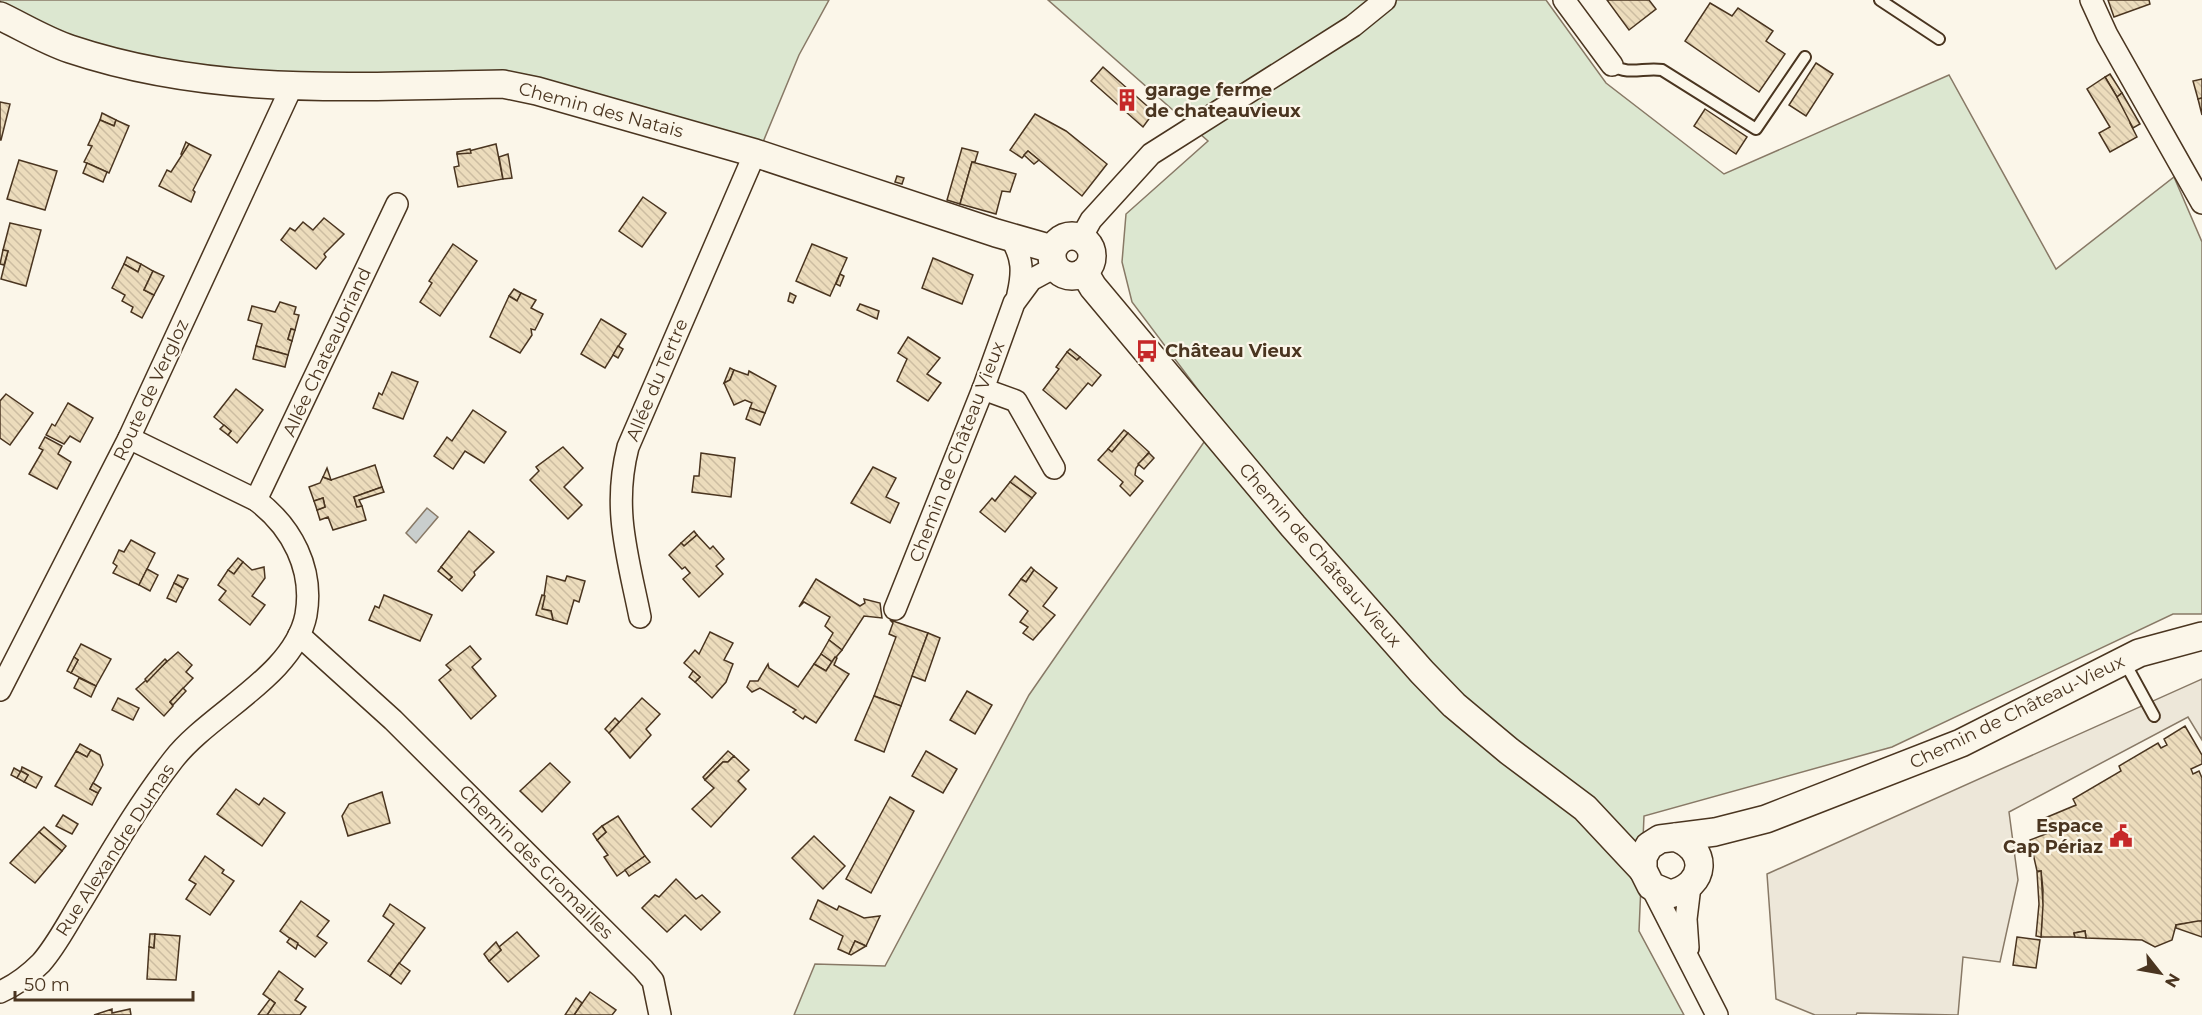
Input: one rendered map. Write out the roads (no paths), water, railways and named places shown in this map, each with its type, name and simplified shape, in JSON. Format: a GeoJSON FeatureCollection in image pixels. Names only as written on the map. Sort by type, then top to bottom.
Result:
{"type":"FeatureCollection","features":[{"type":"Feature","properties":{"kind":"street"},"geometry":{"type":"LineString","coordinates":[[1081,238],[1097,213],[1151,154],[1353,26],[1385,0]]}},
{"type":"Feature","properties":{"kind":"street"},"geometry":{"type":"LineString","coordinates":[[1564,0],[1612,65]]}},
{"type":"Feature","properties":{"kind":"street"},"geometry":{"type":"LineString","coordinates":[[2091,0],[2107,36],[2202,203]]}},
{"type":"Feature","properties":{"kind":"street","name":"Chemin des Natais"},"geometry":{"type":"LineString","coordinates":[[0,16],[68,48],[147,70],[213,81],[292,87],[503,84],[572,99],[755,153],[1011,238],[1054,258]]}},
{"type":"Feature","properties":{"kind":"street","name":"Route de Vergloz"},"geometry":{"type":"LineString","coordinates":[[0,690],[129,438],[292,87]]}},
{"type":"Feature","properties":{"kind":"street","name":"Allée du Tertre"},"geometry":{"type":"LineString","coordinates":[[640,617],[621,519],[622,471],[628,447],[755,153]]}},
{"type":"Feature","properties":{"kind":"street","name":"Allée Chateaubriand"},"geometry":{"type":"LineString","coordinates":[[256,500],[397,204]]}},
{"type":"Feature","properties":{"kind":"street"},"geometry":{"type":"LineString","coordinates":[[1070,235],[1081,238],[1089,245],[1092,254],[1090,264],[1084,272],[1068,276],[1054,258],[1059,240],[1070,235]]}},
{"type":"Feature","properties":{"kind":"street","name":"Chemin de Château Vieux"},"geometry":{"type":"LineString","coordinates":[[895,609],[1018,295],[1023,272],[1020,253],[1011,238]]}},
{"type":"Feature","properties":{"kind":"street","name":"Chemin de Château Vieux"},"geometry":{"type":"LineString","coordinates":[[1018,295],[1030,280],[1054,258]]}},
{"type":"Feature","properties":{"kind":"street","name":"Chemin de Château-Vieux"},"geometry":{"type":"LineString","coordinates":[[1084,272],[1093,287],[1293,526],[1422,672],[1454,705],[1509,751],[1585,808],[1647,878]]}},
{"type":"Feature","properties":{"kind":"street"},"geometry":{"type":"LineString","coordinates":[[983,389],[1016,401],[1054,468]]}},
{"type":"Feature","properties":{"kind":"street","name":"Rue Alexandre Dumas"},"geometry":{"type":"LineString","coordinates":[[0,992],[40,963],[146,796],[174,759],[192,738],[263,680],[283,659],[299,635],[306,616],[308,594],[304,564],[291,536],[275,514],[256,500],[129,438]]}},
{"type":"Feature","properties":{"kind":"street","name":"Chemin des Gromailles"},"geometry":{"type":"LineString","coordinates":[[299,635],[393,720],[643,969],[653,981],[660,1015]]}},
{"type":"Feature","properties":{"kind":"street","name":"Chemin de Château-Vieux"},"geometry":{"type":"LineString","coordinates":[[1585,808],[1667,838],[1715,832],[1766,819],[1961,742],[2139,653],[2202,636]]}},
{"type":"Feature","properties":{"kind":"street","name":"Chemin de Château-Vieux"},"geometry":{"type":"LineString","coordinates":[[1694,879],[1717,852],[1766,819]]}},
{"type":"Feature","properties":{"kind":"street"},"geometry":{"type":"LineString","coordinates":[[1689,958],[1686,919],[1699,860],[1694,849],[1685,840],[1667,838],[1649,846],[1643,857],[1647,878],[1717,1015]]}},
{"type":"Feature","properties":{"kind":"street"},"geometry":{"type":"LineString","coordinates":[[1647,878],[1670,894],[1694,879]]}},
{"type":"Feature","properties":{"kind":"lane"},"geometry":{"type":"LineString","coordinates":[[1880,0],[1939,39]]}},
{"type":"Feature","properties":{"kind":"lane"},"geometry":{"type":"LineString","coordinates":[[1612,65],[1629,72],[1662,70],[1756,129],[1805,57]]}},
{"type":"Feature","properties":{"kind":"lane"},"geometry":{"type":"LineString","coordinates":[[2124,661],[2154,716]]}},
{"type":"Feature","properties":{"kind":"place","name":"garage ferme de chateauvieux"},"geometry":{"type":"Point","coordinates":[1127,100]}},
{"type":"Feature","properties":{"kind":"place","name":"Château Vieux"},"geometry":{"type":"Point","coordinates":[1147,351]}},
{"type":"Feature","properties":{"kind":"place","name":"Espace Cap Périaz"},"geometry":{"type":"Point","coordinates":[2121,836]}}]}
